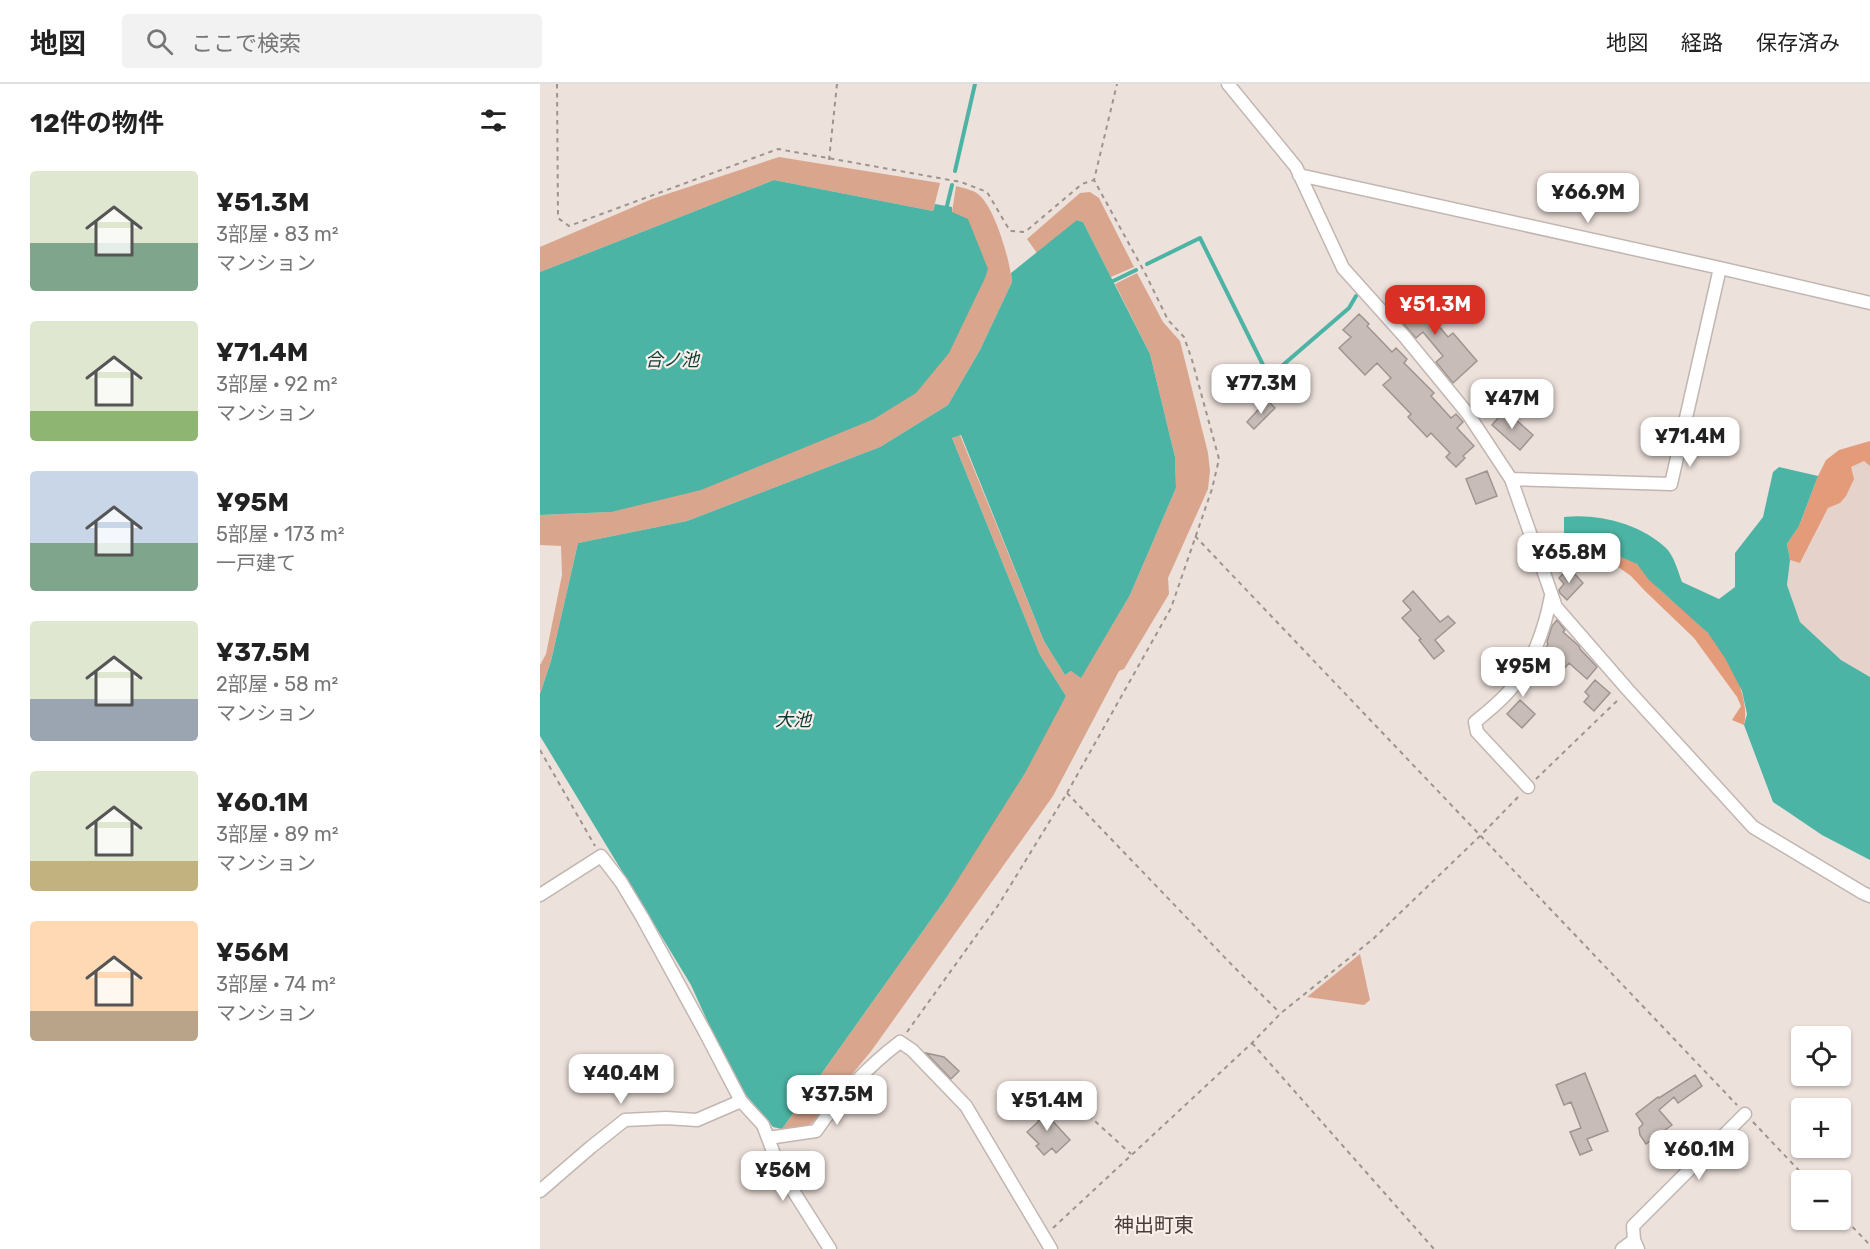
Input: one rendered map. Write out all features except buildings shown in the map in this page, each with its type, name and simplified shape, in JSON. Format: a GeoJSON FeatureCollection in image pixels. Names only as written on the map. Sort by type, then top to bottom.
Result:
{"type":"FeatureCollection","features":[{"type":"Feature","properties":{"kind":"street"},"geometry":{"type":"LineString","coordinates":[[1228,84],[1296,167],[1343,268],[1404,336],[1468,414],[1511,479],[1556,607],[1753,827],[1870,896]]}},
{"type":"Feature","properties":{"kind":"street"},"geometry":{"type":"LineString","coordinates":[[1299,175],[1870,303]]}},
{"type":"Feature","properties":{"kind":"street"},"geometry":{"type":"LineString","coordinates":[[1511,479],[1671,484],[1720,268]]}},
{"type":"Feature","properties":{"kind":"street"},"geometry":{"type":"LineString","coordinates":[[1528,787],[1477,732],[1475,722],[1511,689],[1533,655],[1547,615],[1551,594]]}},
{"type":"Feature","properties":{"kind":"street"},"geometry":{"type":"LineString","coordinates":[[540,896],[601,856],[621,882],[642,917],[741,1101],[763,1125],[780,1170],[830,1249]]}},
{"type":"Feature","properties":{"kind":"street"},"geometry":{"type":"LineString","coordinates":[[768,1138],[816,1131],[835,1103],[849,1088],[877,1059],[900,1042],[912,1050],[966,1106],[1051,1249]]}},
{"type":"Feature","properties":{"kind":"street"},"geometry":{"type":"LineString","coordinates":[[540,1191],[625,1120],[666,1118],[697,1120],[741,1101]]}},
{"type":"Feature","properties":{"kind":"street"},"geometry":{"type":"LineString","coordinates":[[1622,1249],[1636,1245],[1633,1226],[1745,1114]]}},
{"type":"Feature","properties":{"kind":"path"},"geometry":{"type":"LineString","coordinates":[[558,84],[558,219],[569,226],[778,149],[961,182],[987,192],[1010,231],[1025,232],[1082,184],[1094,180]]}},
{"type":"Feature","properties":{"kind":"path"},"geometry":{"type":"LineString","coordinates":[[829,160],[837,84]]}},
{"type":"Feature","properties":{"kind":"path"},"geometry":{"type":"LineString","coordinates":[[900,1042],[999,904],[1067,793],[1171,608],[1212,489],[1219,459],[1184,337],[1167,320],[1094,180],[1117,84]]}},
{"type":"Feature","properties":{"kind":"path"},"geometry":{"type":"LineString","coordinates":[[1195,536],[1798,1170]]}},
{"type":"Feature","properties":{"kind":"path"},"geometry":{"type":"LineString","coordinates":[[1043,1237],[1252,1043],[1281,1013],[1373,939],[1628,690]]}},
{"type":"Feature","properties":{"kind":"path"},"geometry":{"type":"LineString","coordinates":[[540,750],[601,856]]}},
{"type":"Feature","properties":{"kind":"path"},"geometry":{"type":"LineString","coordinates":[[1067,793],[1281,1013]]}},
{"type":"Feature","properties":{"kind":"path"},"geometry":{"type":"LineString","coordinates":[[1252,1043],[1434,1249]]}},
{"type":"Feature","properties":{"kind":"path"},"geometry":{"type":"LineString","coordinates":[[1062,1091],[1131,1154]]}},
{"type":"Feature","properties":{"kind":"path"},"geometry":{"type":"LineString","coordinates":[[1851,1225],[1870,1245]]}},
{"type":"Feature","properties":{"kind":"shaded area"},"geometry":{"type":"Polygon","coordinates":[[[779,157],[940,183],[933,211],[774,180],[540,272],[540,247],[652,199],[779,157]]]}},
{"type":"Feature","properties":{"kind":"shaded area"},"geometry":{"type":"Polygon","coordinates":[[[956,186],[978,194],[990,210],[1005,248],[1012,282],[980,350],[948,405],[880,447],[687,521],[578,543],[551,661],[540,694],[540,665],[546,654],[562,575],[561,546],[540,545],[540,515],[611,512],[952,212],[956,186]]]}},
{"type":"Feature","properties":{"kind":"shaded area"},"geometry":{"type":"Polygon","coordinates":[[[1090,192],[1099,198],[1134,267],[1111,277],[1083,222],[1078,220],[1037,253],[1027,239],[1080,193],[1090,192]]]}},
{"type":"Feature","properties":{"kind":"shaded area"},"geometry":{"type":"Polygon","coordinates":[[[1137,273],[1163,322],[1180,341],[1208,453],[1210,471],[1208,489],[1168,578],[1169,594],[1124,669],[1119,671],[1053,796],[872,1050],[812,1123],[799,1130],[782,1129],[945,900],[1066,696],[1040,655],[952,438],[960,435],[1044,641],[1065,675],[1071,671],[1081,677],[1130,595],[1176,488],[1175,457],[1150,354],[1115,284],[1137,273]]]}},
{"type":"Feature","properties":{"kind":"shaded area"},"geometry":{"type":"Polygon","coordinates":[[[1870,441],[1870,466],[1864,461],[1851,467],[1854,479],[1846,496],[1840,503],[1828,508],[1800,563],[1790,560],[1787,544],[1799,526],[1826,460],[1839,450],[1870,441]]]}},
{"type":"Feature","properties":{"kind":"shaded area"},"geometry":{"type":"Polygon","coordinates":[[[1864,461],[1870,466],[1870,677],[1841,660],[1800,622],[1787,585],[1790,560],[1801,562],[1828,508],[1840,503],[1851,467],[1864,461]]]}},
{"type":"Feature","properties":{"kind":"shaded area"},"geometry":{"type":"Polygon","coordinates":[[[1572,542],[1634,562],[1659,589],[1703,627],[1723,652],[1736,676],[1744,701],[1744,725],[1732,720],[1741,706],[1737,697],[1694,638],[1631,576],[1614,564],[1604,564],[1575,556],[1567,551],[1572,542]]]}},
{"type":"Feature","properties":{"kind":"shaded area"},"geometry":{"type":"Polygon","coordinates":[[[1360,954],[1370,1000],[1364,1005],[1307,997],[1360,954]]]}},
{"type":"Feature","properties":{"kind":"water","name":"合ノ池"},"geometry":{"type":"Polygon","coordinates":[[[774,180],[933,211],[935,204],[952,207],[952,212],[968,219],[988,269],[949,353],[916,393],[874,419],[701,490],[611,512],[540,515],[540,272],[774,180]]]}},
{"type":"Feature","properties":{"kind":"water","name":"大池"},"geometry":{"type":"Polygon","coordinates":[[[1077,220],[1083,222],[1150,354],[1175,457],[1176,488],[1130,595],[1081,678],[1071,671],[1065,675],[1044,641],[961,435],[952,438],[1040,655],[1066,696],[1025,773],[945,900],[782,1129],[773,1127],[735,1082],[691,985],[540,736],[540,694],[551,661],[578,543],[687,521],[880,447],[948,405],[980,350],[1012,282],[1011,273],[1077,220]]]}},
{"type":"Feature","properties":{"kind":"water"},"geometry":{"type":"Polygon","coordinates":[[[1779,467],[1818,476],[1799,526],[1787,544],[1790,560],[1787,585],[1800,622],[1841,660],[1870,677],[1870,860],[1822,835],[1773,802],[1744,725],[1747,714],[1742,691],[1725,658],[1708,633],[1649,580],[1637,564],[1612,553],[1582,547],[1564,538],[1564,517],[1605,519],[1632,527],[1644,532],[1669,551],[1682,582],[1719,599],[1735,587],[1735,553],[1763,517],[1773,472],[1779,467]]]}},
{"type":"Feature","properties":{"kind":"waterway"},"geometry":{"type":"LineString","coordinates":[[955,171],[975,84]]}},
{"type":"Feature","properties":{"kind":"waterway"},"geometry":{"type":"LineString","coordinates":[[946,210],[952,185]]}},
{"type":"Feature","properties":{"kind":"waterway"},"geometry":{"type":"LineString","coordinates":[[1147,264],[1200,238],[1269,377],[1349,308],[1356,296]]}},
{"type":"Feature","properties":{"kind":"waterway"},"geometry":{"type":"LineString","coordinates":[[1109,283],[1136,270]]}},
{"type":"Feature","properties":{"kind":"district","name":"神出町東"},"geometry":{"type":"Point","coordinates":[1154,1225]}}]}
